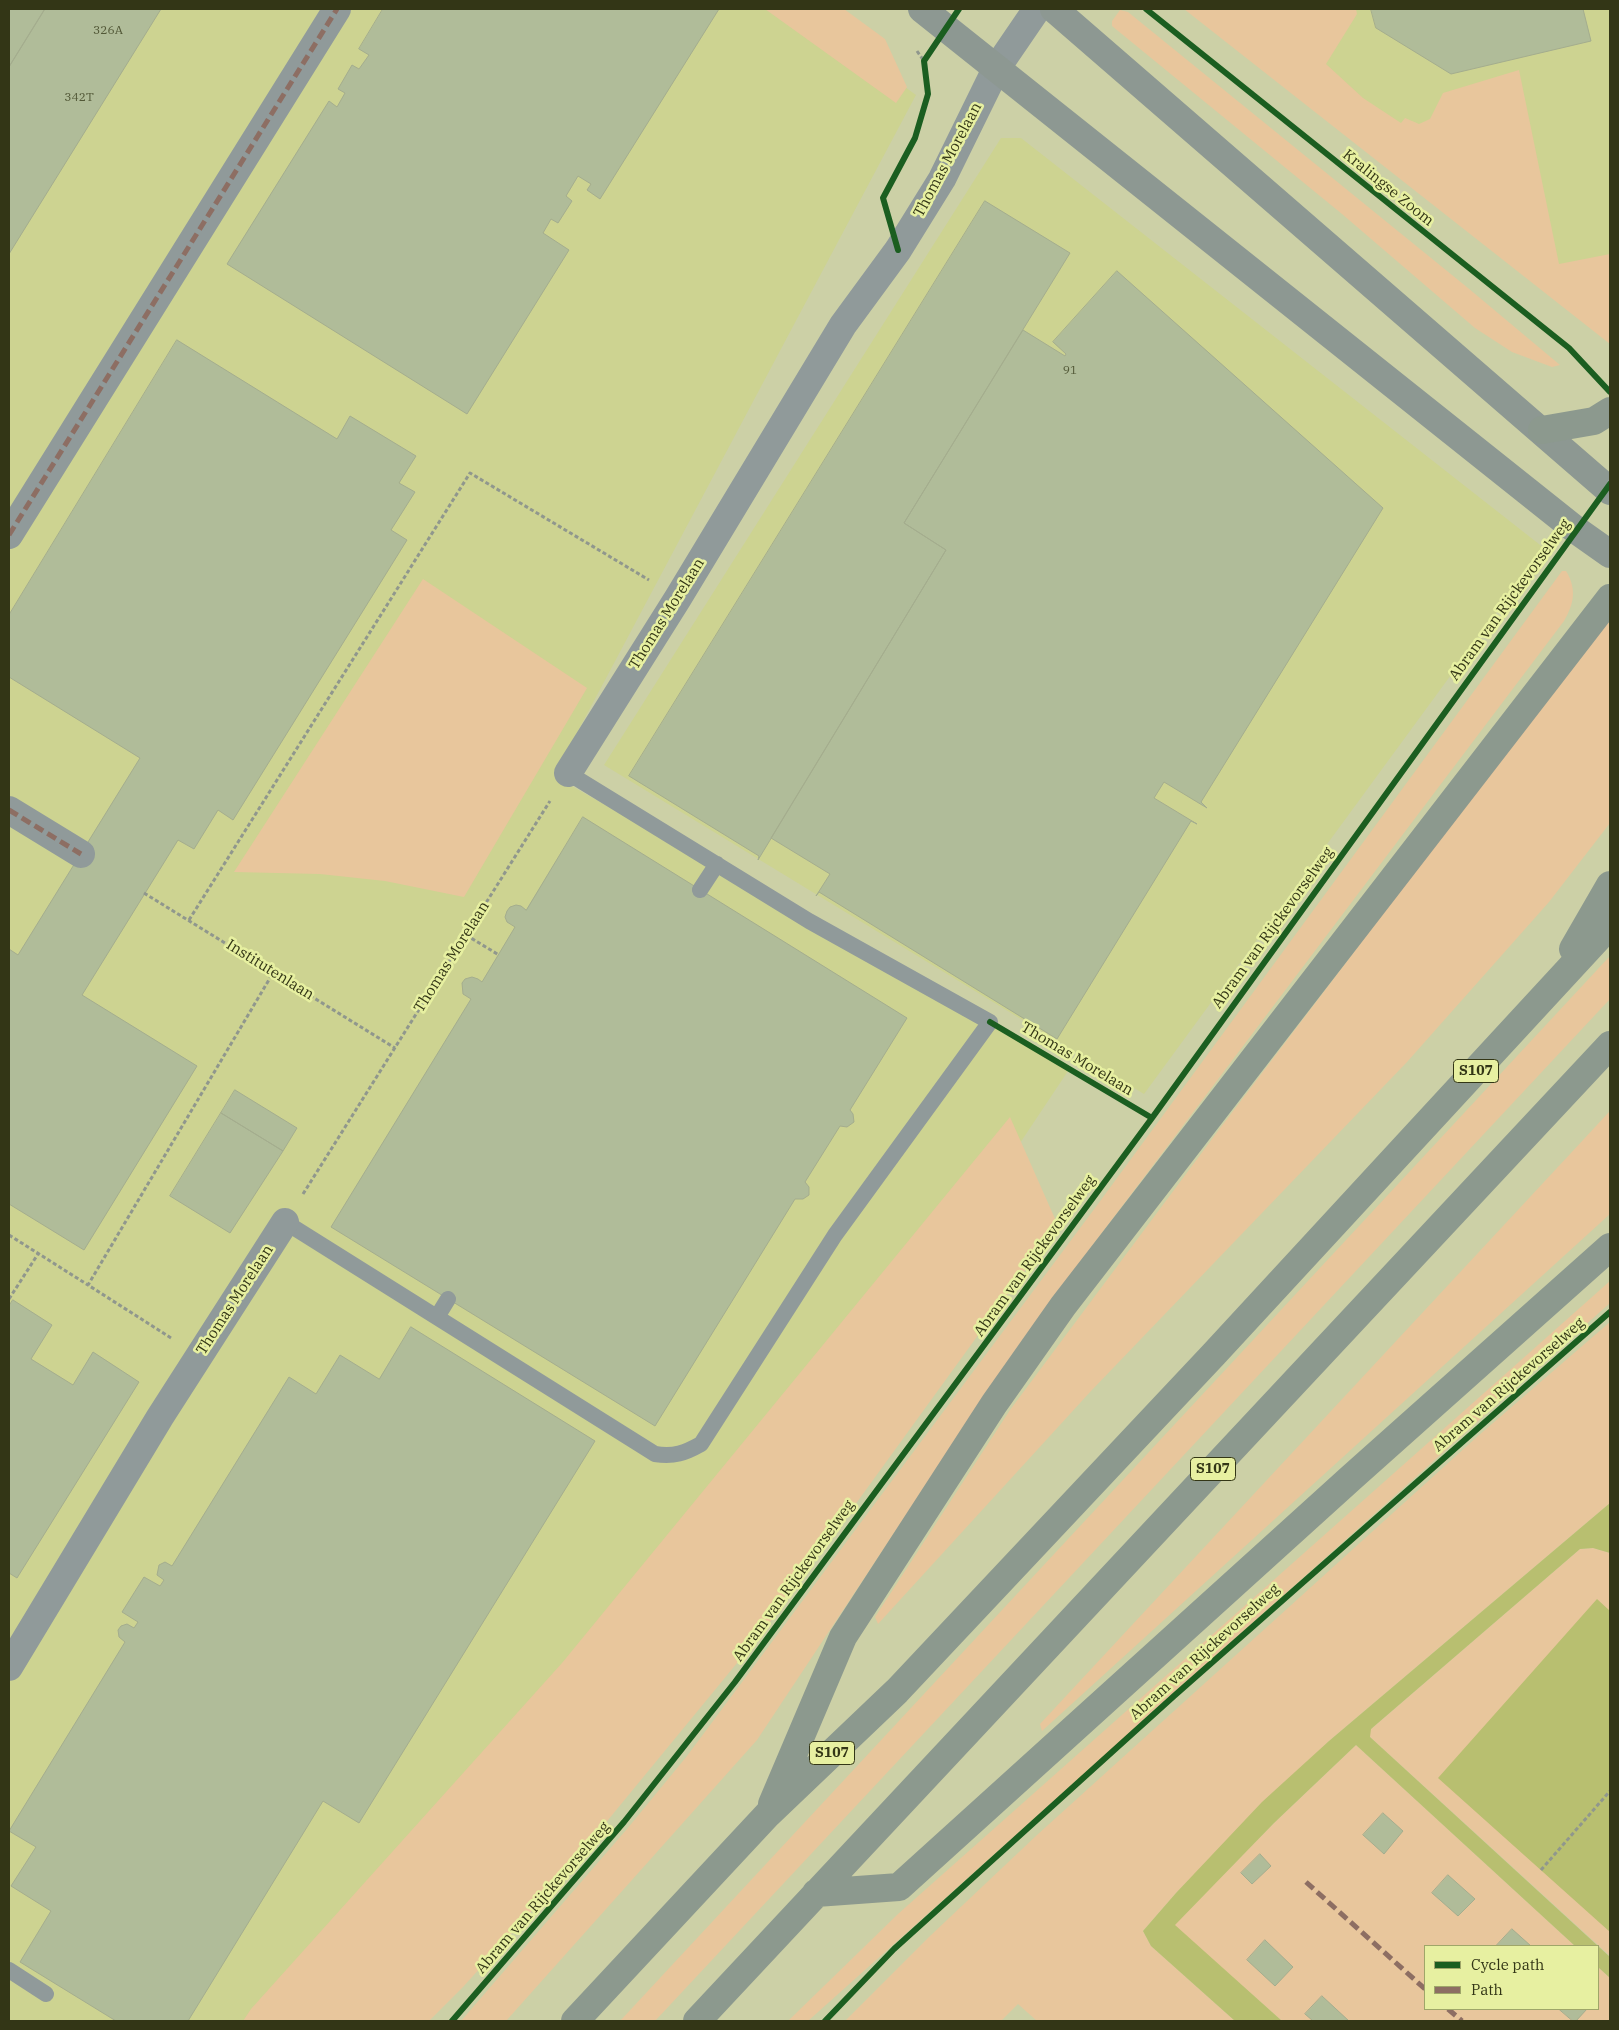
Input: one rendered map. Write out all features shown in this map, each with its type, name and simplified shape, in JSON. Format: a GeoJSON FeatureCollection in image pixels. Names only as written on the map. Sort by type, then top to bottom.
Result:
{"type":"FeatureCollection","features":[{"type":"Feature","properties":{"kind":"main road"},"geometry":{"type":"LineString","coordinates":[[922,9],[1576,530],[1610,554]]}},
{"type":"Feature","properties":{"kind":"main road"},"geometry":{"type":"LineString","coordinates":[[1054,9],[1542,430],[1610,491]]}},
{"type":"Feature","properties":{"kind":"main road"},"geometry":{"type":"LineString","coordinates":[[1542,430],[1594,421],[1610,410]]}},
{"type":"Feature","properties":{"kind":"main road"},"geometry":{"type":"LineString","coordinates":[[768,1814],[843,1637],[994,1404],[1069,1298],[1610,598]]}},
{"type":"Feature","properties":{"kind":"main road"},"geometry":{"type":"LineString","coordinates":[[1545,995],[1610,885]]}},
{"type":"Feature","properties":{"kind":"main road","name":"S107"},"geometry":{"type":"LineString","coordinates":[[575,2021],[768,1814],[897,1691],[1207,1361],[1610,925]]}},
{"type":"Feature","properties":{"kind":"main road","name":"S107"},"geometry":{"type":"LineString","coordinates":[[697,2021],[1610,1045]]}},
{"type":"Feature","properties":{"kind":"main road"},"geometry":{"type":"LineString","coordinates":[[816,1894],[899,1887],[1610,1247]]}},
{"type":"Feature","properties":{"kind":"street"},"geometry":{"type":"LineString","coordinates":[[9,535],[337,9]]}},
{"type":"Feature","properties":{"kind":"street"},"geometry":{"type":"LineString","coordinates":[[996,69],[1038,9]]}},
{"type":"Feature","properties":{"kind":"street","name":"Thomas Morelaan"},"geometry":{"type":"LineString","coordinates":[[568,773],[678,598],[842,325],[898,250],[942,179],[996,69]]}},
{"type":"Feature","properties":{"kind":"street"},"geometry":{"type":"LineString","coordinates":[[9,810],[81,854]]}},
{"type":"Feature","properties":{"kind":"street","name":"Thomas Morelaan"},"geometry":{"type":"LineString","coordinates":[[9,1667],[199,1356],[285,1222]]}},
{"type":"Feature","properties":{"kind":"lane"},"geometry":{"type":"LineString","coordinates":[[285,1222],[656,1454],[669,1456],[687,1453],[701,1444],[836,1235],[990,1022],[809,921],[568,773]]}},
{"type":"Feature","properties":{"kind":"lane"},"geometry":{"type":"LineString","coordinates":[[700,890],[717,864]]}},
{"type":"Feature","properties":{"kind":"lane"},"geometry":{"type":"LineString","coordinates":[[437,1317],[448,1299]]}},
{"type":"Feature","properties":{"kind":"lane"},"geometry":{"type":"LineString","coordinates":[[9,1970],[46,1994]]}},
{"type":"Feature","properties":{"kind":"path"},"geometry":{"type":"LineString","coordinates":[[925,69],[924,61],[946,29]]}},
{"type":"Feature","properties":{"kind":"path"},"geometry":{"type":"LineString","coordinates":[[188,920],[470,473],[678,598]]}},
{"type":"Feature","properties":{"kind":"path"},"geometry":{"type":"LineString","coordinates":[[466,935],[498,955]]}},
{"type":"Feature","properties":{"kind":"path"},"geometry":{"type":"LineString","coordinates":[[88,1285],[273,973]]}},
{"type":"Feature","properties":{"kind":"path"},"geometry":{"type":"LineString","coordinates":[[9,1235],[199,1356]]}},
{"type":"Feature","properties":{"kind":"path"},"geometry":{"type":"LineString","coordinates":[[9,1299],[38,1254]]}},
{"type":"Feature","properties":{"kind":"path"},"geometry":{"type":"LineString","coordinates":[[1541,1870],[1610,1791]]}},
{"type":"Feature","properties":{"kind":"shaded area"},"geometry":{"type":"Polygon","coordinates":[[[9,9],[797,9],[916,95],[554,776],[1070,1068],[787,1493],[354,2021],[9,2021],[9,9]]]}},
{"type":"Feature","properties":{"kind":"shaded area"},"geometry":{"type":"Polygon","coordinates":[[[765,9],[844,9],[885,39],[907,87],[896,103],[765,9]]]}},
{"type":"Feature","properties":{"kind":"shaded area"},"geometry":{"type":"Polygon","coordinates":[[[1184,9],[1356,9],[1357,14],[1326,64],[1363,98],[1401,123],[1405,118],[1419,124],[1430,119],[1443,93],[1519,70],[1559,264],[1610,254],[1610,344],[1184,9]]]}},
{"type":"Feature","properties":{"kind":"shaded area"},"geometry":{"type":"Polygon","coordinates":[[[1200,9],[1610,9],[1610,308],[1200,9]]]}},
{"type":"Feature","properties":{"kind":"shaded area"},"geometry":{"type":"Polygon","coordinates":[[[1120,10],[1128,12],[1560,365],[1552,367],[1512,352],[1475,328],[1342,214],[1112,26],[1112,21],[1120,10]]]}},
{"type":"Feature","properties":{"kind":"shaded area"},"geometry":{"type":"Polygon","coordinates":[[[1001,138],[1021,138],[1544,548],[1144,1094],[604,765],[1001,138]]]}},
{"type":"Feature","properties":{"kind":"shaded area"},"geometry":{"type":"Polygon","coordinates":[[[1562,571],[1566,571],[1573,590],[1570,609],[1564,621],[1077,1266],[983,1399],[757,1740],[506,2021],[461,2021],[627,1829],[687,1756],[1098,1204],[1562,571]]]}},
{"type":"Feature","properties":{"kind":"shaded area"},"geometry":{"type":"Polygon","coordinates":[[[423,579],[587,688],[464,897],[385,881],[320,874],[234,872],[423,579]]]}},
{"type":"Feature","properties":{"kind":"shaded area"},"geometry":{"type":"Polygon","coordinates":[[[1610,615],[1610,823],[1549,902],[1407,1062],[1091,1391],[878,1624],[875,1617],[1010,1410],[1218,1131],[1610,615]]]}},
{"type":"Feature","properties":{"kind":"shaded area"},"geometry":{"type":"Polygon","coordinates":[[[1610,956],[1610,999],[655,2021],[620,2021],[1610,956]]]}},
{"type":"Feature","properties":{"kind":"shaded area"},"geometry":{"type":"Polygon","coordinates":[[[1610,1111],[1610,1214],[1042,1731],[1040,1724],[1610,1111]]]}},
{"type":"Feature","properties":{"kind":"shaded area"},"geometry":{"type":"Polygon","coordinates":[[[1010,1117],[1056,1221],[1042,1247],[765,1629],[548,1893],[463,1987],[429,2021],[243,2021],[251,2009],[562,1663],[1010,1117]]]}},
{"type":"Feature","properties":{"kind":"shaded area"},"geometry":{"type":"Polygon","coordinates":[[[1610,1281],[1610,1303],[808,2021],[788,2021],[898,1914],[1610,1281]]]}},
{"type":"Feature","properties":{"kind":"shaded area"},"geometry":{"type":"Polygon","coordinates":[[[1610,1322],[1610,1503],[1329,1741],[1176,1893],[1143,1931],[1151,1946],[1235,2021],[1037,2021],[1018,2004],[1001,2021],[845,2021],[929,1937],[1037,1835],[1478,1436],[1610,1322]]]}},
{"type":"Feature","properties":{"kind":"shaded area"},"geometry":{"type":"Polygon","coordinates":[[[1610,1503],[1610,1553],[1593,1548],[1580,1549],[1371,1729],[1370,1737],[1597,1945],[1574,1945],[1356,1745],[1274,1823],[1175,1925],[1282,2021],[1235,2021],[1151,1946],[1143,1931],[1176,1893],[1262,1802],[1329,1741],[1610,1503]]]}},
{"type":"Feature","properties":{"kind":"shaded area"},"geometry":{"type":"Polygon","coordinates":[[[1593,1548],[1610,1553],[1610,1956],[1370,1737],[1370,1730],[1580,1549],[1593,1548]]]}},
{"type":"Feature","properties":{"kind":"shaded area"},"geometry":{"type":"Polygon","coordinates":[[[1597,1599],[1610,1611],[1610,1932],[1438,1778],[1597,1599]]]}},
{"type":"Feature","properties":{"kind":"shaded area"},"geometry":{"type":"Polygon","coordinates":[[[1356,1745],[1574,1945],[1424,1945],[1424,2010],[1599,2010],[1599,1968],[1610,1978],[1610,2021],[1282,2021],[1174,1925],[1274,1823],[1356,1745]]]}},
{"type":"Feature","properties":{"kind":"shaded area"},"geometry":{"type":"Polygon","coordinates":[[[1599,1947],[1610,1957],[1610,1978],[1599,1968],[1599,1947]]]}},
{"type":"Feature","properties":{"kind":"building"},"geometry":{"type":"Polygon","coordinates":[[[9,9],[45,9],[9,67],[9,9]]]}},
{"type":"Feature","properties":{"kind":"building"},"geometry":{"type":"Polygon","coordinates":[[[45,9],[161,9],[9,254],[9,67],[45,9]]]}},
{"type":"Feature","properties":{"kind":"building"},"geometry":{"type":"Polygon","coordinates":[[[383,9],[719,9],[600,199],[587,190],[591,184],[578,176],[566,196],[572,201],[558,223],[551,219],[543,233],[569,250],[467,414],[227,264],[329,101],[337,107],[345,93],[338,89],[352,65],[359,69],[369,55],[359,49],[383,9]]]}},
{"type":"Feature","properties":{"kind":"building"},"geometry":{"type":"Polygon","coordinates":[[[1371,9],[1583,9],[1591,41],[1451,74],[1376,28],[1371,9]]]}},
{"type":"Feature","properties":{"kind":"building"},"geometry":{"type":"Polygon","coordinates":[[[985,201],[1070,253],[904,523],[946,550],[758,860],[759,856],[629,776],[985,201]]]}},
{"type":"Feature","properties":{"kind":"building"},"geometry":{"type":"Polygon","coordinates":[[[1117,271],[1383,508],[1201,802],[1207,808],[1164,782],[1154,798],[1197,824],[1191,821],[1057,1039],[819,892],[816,896],[830,874],[771,838],[946,550],[904,523],[1023,330],[1065,356],[1066,354],[1053,342],[1117,271]]]}},
{"type":"Feature","properties":{"kind":"building"},"geometry":{"type":"Polygon","coordinates":[[[177,340],[337,439],[350,416],[416,456],[399,483],[415,492],[391,530],[407,540],[233,820],[218,810],[194,849],[178,840],[82,995],[197,1066],[84,1250],[9,1204],[9,949],[18,955],[140,758],[9,677],[9,615],[177,340]]]}},
{"type":"Feature","properties":{"kind":"building"},"geometry":{"type":"Polygon","coordinates":[[[583,817],[907,1018],[850,1110],[853,1114],[854,1122],[847,1127],[840,1126],[805,1182],[809,1187],[809,1195],[803,1199],[795,1199],[655,1426],[331,1227],[471,999],[463,994],[462,983],[465,979],[472,977],[482,982],[515,927],[507,922],[505,917],[507,911],[510,907],[516,905],[526,910],[583,817]]]}},
{"type":"Feature","properties":{"kind":"building"},"geometry":{"type":"Polygon","coordinates":[[[235,1090],[297,1128],[283,1151],[221,1113],[235,1090]]]}},
{"type":"Feature","properties":{"kind":"building"},"geometry":{"type":"Polygon","coordinates":[[[221,1113],[283,1151],[230,1233],[170,1196],[221,1113]]]}},
{"type":"Feature","properties":{"kind":"building"},"geometry":{"type":"Polygon","coordinates":[[[13,1300],[52,1325],[31,1359],[73,1385],[93,1352],[139,1382],[17,1578],[9,1573],[9,1306],[13,1300]]]}},
{"type":"Feature","properties":{"kind":"building"},"geometry":{"type":"Polygon","coordinates":[[[411,1327],[595,1441],[359,1823],[323,1801],[188,2021],[116,2021],[20,1962],[51,1911],[11,1886],[36,1847],[9,1831],[125,1642],[119,1637],[118,1630],[121,1626],[127,1624],[134,1628],[138,1622],[122,1612],[144,1577],[160,1586],[164,1580],[157,1575],[159,1565],[165,1562],[172,1566],[289,1377],[316,1394],[340,1355],[379,1379],[411,1327]]]}},
{"type":"Feature","properties":{"kind":"building"},"geometry":{"type":"Polygon","coordinates":[[[1383,1813],[1403,1831],[1384,1854],[1363,1835],[1383,1813]]]}},
{"type":"Feature","properties":{"kind":"building"},"geometry":{"type":"Polygon","coordinates":[[[1260,1854],[1271,1866],[1252,1884],[1241,1873],[1260,1854]]]}},
{"type":"Feature","properties":{"kind":"building"},"geometry":{"type":"Polygon","coordinates":[[[1448,1875],[1475,1899],[1458,1916],[1432,1893],[1448,1875]]]}},
{"type":"Feature","properties":{"kind":"building"},"geometry":{"type":"Polygon","coordinates":[[[1512,1929],[1530,1945],[1497,1945],[1512,1929]]]}},
{"type":"Feature","properties":{"kind":"building"},"geometry":{"type":"Polygon","coordinates":[[[1265,1940],[1293,1967],[1275,1986],[1247,1960],[1265,1940]]]}},
{"type":"Feature","properties":{"kind":"building"},"geometry":{"type":"Polygon","coordinates":[[[1322,1996],[1349,2021],[1313,2021],[1305,2014],[1322,1996]]]}},
{"type":"Feature","properties":{"kind":"building"},"geometry":{"type":"Polygon","coordinates":[[[1560,2010],[1586,2010],[1576,2021],[1573,2021],[1560,2010]]]}},
{"type":"Feature","properties":{"kind":"marked path"},"geometry":{"type":"LineString","coordinates":[[9,535],[337,9]]}},
{"type":"Feature","properties":{"kind":"marked path"},"geometry":{"type":"LineString","coordinates":[[9,810],[81,854]]}},
{"type":"Feature","properties":{"kind":"marked path"},"geometry":{"type":"LineString","coordinates":[[1306,1882],[1424,1988]]}},
{"type":"Feature","properties":{"kind":"marked path"},"geometry":{"type":"LineString","coordinates":[[1449,2010],[1462,2021]]}},
{"type":"Feature","properties":{"kind":"cycle path"},"geometry":{"type":"LineString","coordinates":[[898,250],[883,198],[915,138],[928,94],[924,61],[959,9]]}},
{"type":"Feature","properties":{"kind":"cycle path","name":"Kralingse Zoom"},"geometry":{"type":"LineString","coordinates":[[1146,9],[1569,348],[1610,392]]}},
{"type":"Feature","properties":{"kind":"cycle path","name":"Abram van Rijckevorselweg"},"geometry":{"type":"LineString","coordinates":[[452,2021],[624,1822],[735,1682],[1152,1118],[1610,484]]}},
{"type":"Feature","properties":{"kind":"cycle path"},"geometry":{"type":"LineString","coordinates":[[990,1022],[1152,1118]]}},
{"type":"Feature","properties":{"kind":"cycle path","name":"Abram van Rijckevorselweg"},"geometry":{"type":"LineString","coordinates":[[825,2021],[894,1949],[1174,1696],[1610,1312]]}}]}
